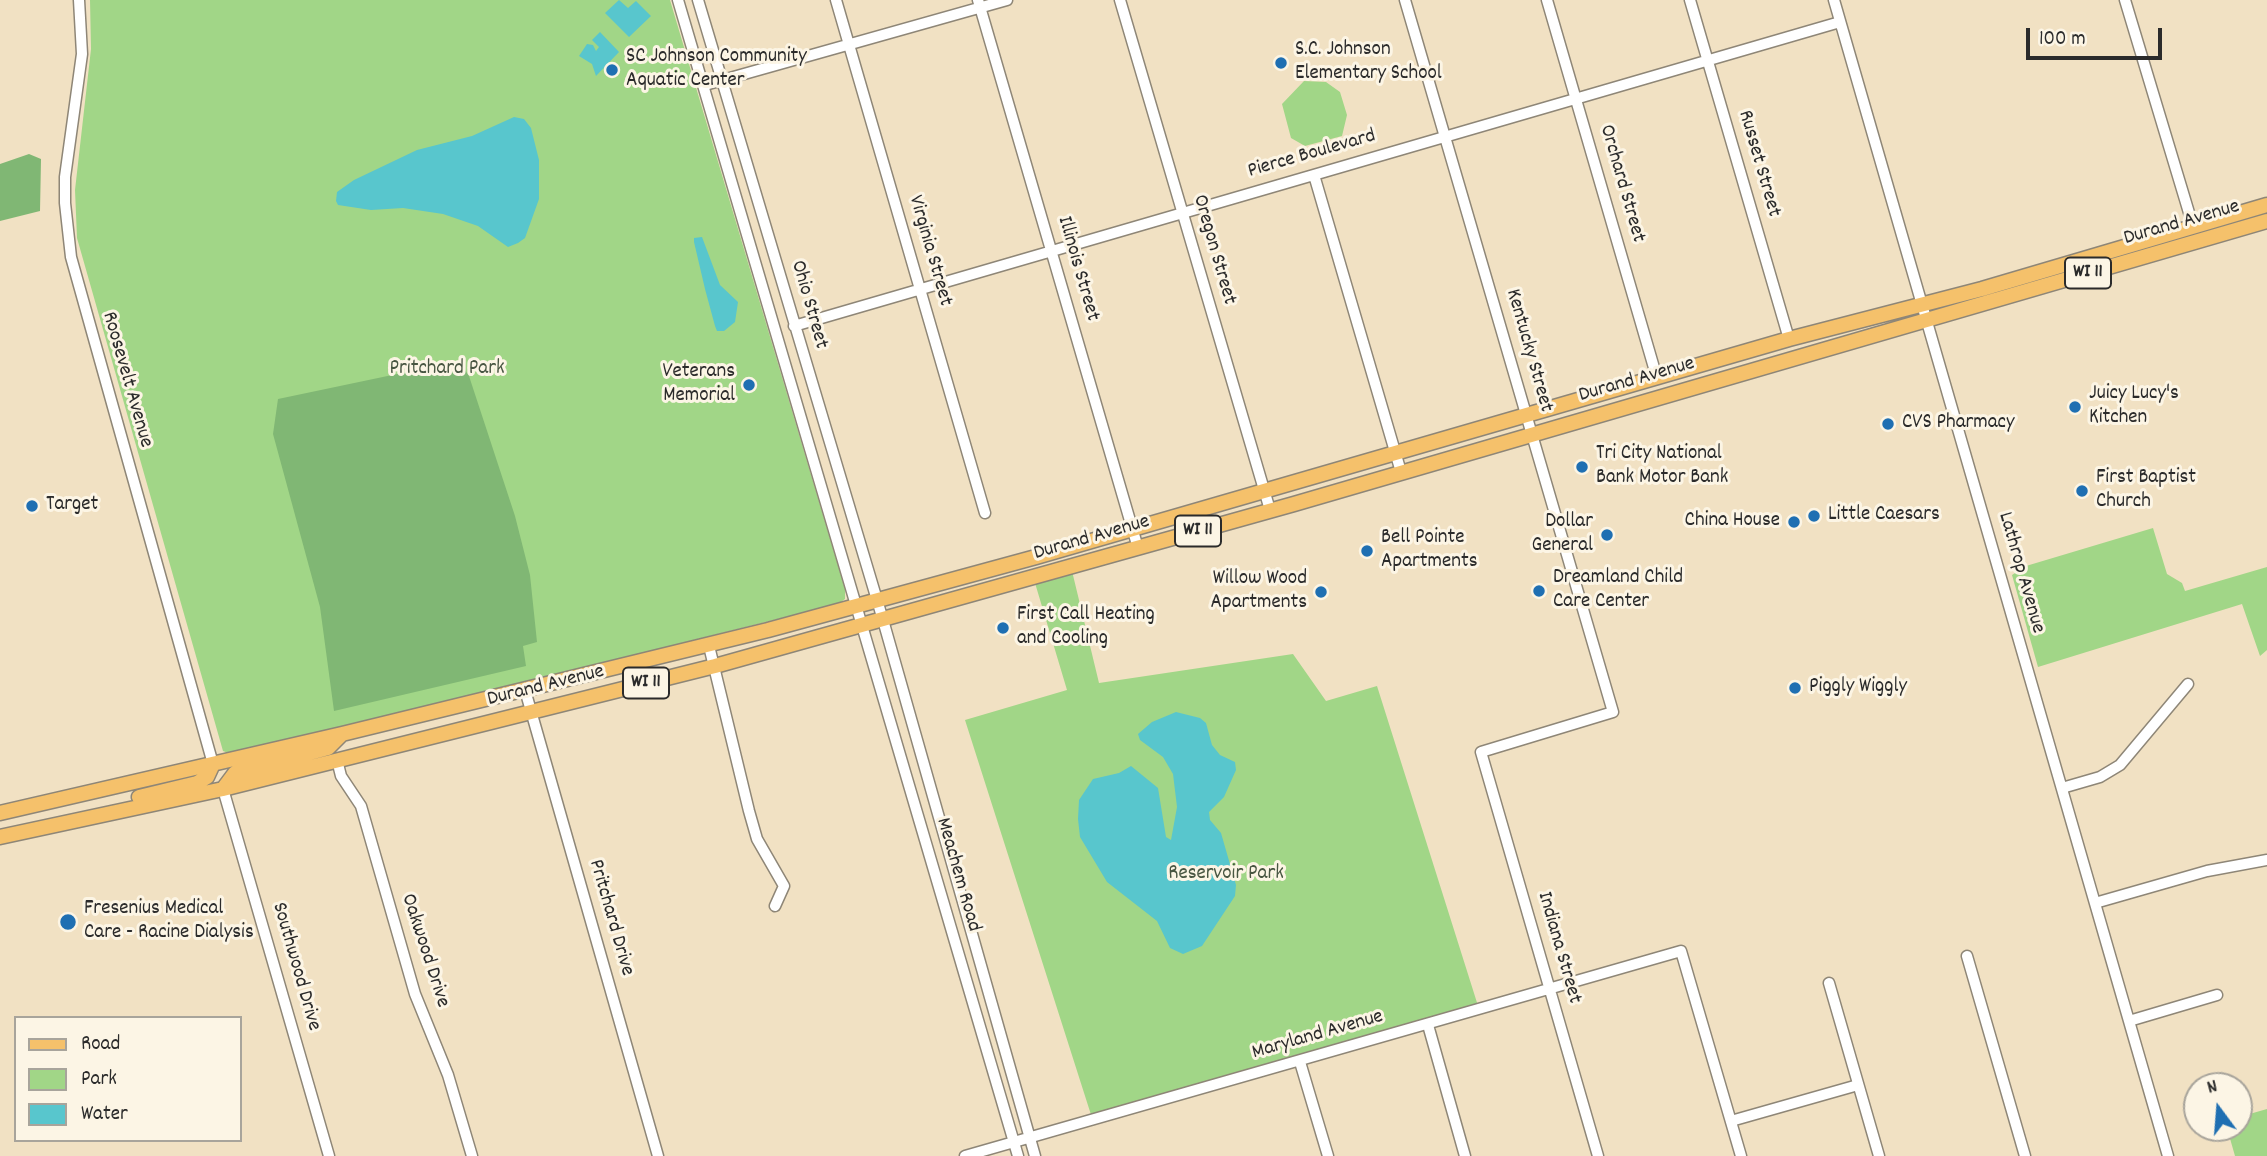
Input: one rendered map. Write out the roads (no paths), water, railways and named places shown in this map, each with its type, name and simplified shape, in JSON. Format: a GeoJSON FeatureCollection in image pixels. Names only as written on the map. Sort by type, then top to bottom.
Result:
{"type":"FeatureCollection","features":[{"type":"Feature","properties":{"kind":"main road","name":"Durand Avenue"},"geometry":{"type":"LineString","coordinates":[[0,813],[709,646],[1133,529],[1789,339],[1923,304],[2267,205]]}},
{"type":"Feature","properties":{"kind":"main road","name":"Durand Avenue"},"geometry":{"type":"LineString","coordinates":[[0,836],[223,789],[715,666],[1138,548],[2267,221]]}},
{"type":"Feature","properties":{"kind":"main road"},"geometry":{"type":"LineString","coordinates":[[1769,364],[1773,358],[1787,350],[1789,339]]}},
{"type":"Feature","properties":{"kind":"main road"},"geometry":{"type":"LineString","coordinates":[[223,789],[234,773],[328,748],[342,734]]}},
{"type":"Feature","properties":{"kind":"main road"},"geometry":{"type":"LineString","coordinates":[[109,813],[130,800],[197,783],[207,778],[213,764]]}},
{"type":"Feature","properties":{"kind":"street","name":"Roosevelt Avenue"},"geometry":{"type":"LineString","coordinates":[[79,0],[82,54],[65,177],[71,257],[213,764]]}},
{"type":"Feature","properties":{"kind":"street","name":"Ohio Street"},"geometry":{"type":"LineString","coordinates":[[678,0],[857,605]]}},
{"type":"Feature","properties":{"kind":"street","name":"Ohio Street"},"geometry":{"type":"LineString","coordinates":[[698,0],[883,620]]}},
{"type":"Feature","properties":{"kind":"street","name":"Virginia Street"},"geometry":{"type":"LineString","coordinates":[[836,0],[985,513]]}},
{"type":"Feature","properties":{"kind":"street"},"geometry":{"type":"LineString","coordinates":[[705,85],[849,46],[979,4],[1007,0]]}},
{"type":"Feature","properties":{"kind":"street","name":"Oregon Street"},"geometry":{"type":"LineString","coordinates":[[1120,0],[1270,510]]}},
{"type":"Feature","properties":{"kind":"street","name":"Kentucky Street"},"geometry":{"type":"LineString","coordinates":[[1405,0],[1613,712],[1481,751]]}},
{"type":"Feature","properties":{"kind":"street","name":"Orchard Street"},"geometry":{"type":"LineString","coordinates":[[1547,0],[1657,378]]}},
{"type":"Feature","properties":{"kind":"street","name":"Russet Street"},"geometry":{"type":"LineString","coordinates":[[1690,0],[1789,339]]}},
{"type":"Feature","properties":{"kind":"street","name":"Lathrop Avenue"},"geometry":{"type":"LineString","coordinates":[[1834,0],[2168,1156]]}},
{"type":"Feature","properties":{"kind":"street"},"geometry":{"type":"LineString","coordinates":[[2125,0],[2193,226]]}},
{"type":"Feature","properties":{"kind":"street","name":"Illinois Street"},"geometry":{"type":"LineString","coordinates":[[979,4],[1138,548]]}},
{"type":"Feature","properties":{"kind":"street","name":"Pierce Boulevard"},"geometry":{"type":"LineString","coordinates":[[794,326],[1840,22]]}},
{"type":"Feature","properties":{"kind":"street"},"geometry":{"type":"LineString","coordinates":[[1314,175],[1401,472]]}},
{"type":"Feature","properties":{"kind":"street","name":"Meachem Road"},"geometry":{"type":"LineString","coordinates":[[857,605],[1018,1156]]}},
{"type":"Feature","properties":{"kind":"street","name":"Meachem Road"},"geometry":{"type":"LineString","coordinates":[[883,620],[1035,1156]]}},
{"type":"Feature","properties":{"kind":"street"},"geometry":{"type":"LineString","coordinates":[[709,646],[726,726],[757,839],[784,886],[775,906]]}},
{"type":"Feature","properties":{"kind":"street"},"geometry":{"type":"LineString","coordinates":[[2062,789],[2100,777],[2120,765],[2188,684]]}},
{"type":"Feature","properties":{"kind":"street","name":"Pritchard Drive"},"geometry":{"type":"LineString","coordinates":[[525,690],[658,1156]]}},
{"type":"Feature","properties":{"kind":"street","name":"Indiana Street"},"geometry":{"type":"LineString","coordinates":[[1481,751],[1598,1156]]}},
{"type":"Feature","properties":{"kind":"street","name":"Oakwood Drive"},"geometry":{"type":"LineString","coordinates":[[337,760],[341,776],[361,806],[415,994],[448,1074],[472,1156]]}},
{"type":"Feature","properties":{"kind":"street"},"geometry":{"type":"LineString","coordinates":[[907,772],[925,766]]}},
{"type":"Feature","properties":{"kind":"street","name":"Southwood Drive"},"geometry":{"type":"LineString","coordinates":[[223,789],[329,1156]]}},
{"type":"Feature","properties":{"kind":"street"},"geometry":{"type":"LineString","coordinates":[[2095,903],[2207,871],[2267,860]]}},
{"type":"Feature","properties":{"kind":"street"},"geometry":{"type":"LineString","coordinates":[[943,895],[960,890]]}},
{"type":"Feature","properties":{"kind":"street","name":"Maryland Avenue"},"geometry":{"type":"LineString","coordinates":[[965,1156],[1030,1140],[1681,951],[1731,1121]]}},
{"type":"Feature","properties":{"kind":"street"},"geometry":{"type":"LineString","coordinates":[[1967,956],[2025,1156]]}},
{"type":"Feature","properties":{"kind":"street"},"geometry":{"type":"LineString","coordinates":[[1829,983],[1879,1156]]}},
{"type":"Feature","properties":{"kind":"street"},"geometry":{"type":"LineString","coordinates":[[2129,1020],[2217,995]]}},
{"type":"Feature","properties":{"kind":"street"},"geometry":{"type":"LineString","coordinates":[[982,1029],[998,1024]]}},
{"type":"Feature","properties":{"kind":"street"},"geometry":{"type":"LineString","coordinates":[[1428,1025],[1465,1156]]}},
{"type":"Feature","properties":{"kind":"street"},"geometry":{"type":"LineString","coordinates":[[1300,1062],[1328,1156]]}},
{"type":"Feature","properties":{"kind":"street"},"geometry":{"type":"LineString","coordinates":[[1741,1156],[1731,1121],[1858,1085]]}},
{"type":"Feature","properties":{"kind":"water"},"geometry":{"type":"Polygon","coordinates":[[[619,0],[628,8],[636,1],[651,16],[629,37],[605,13],[619,0]]]}},
{"type":"Feature","properties":{"kind":"water"},"geometry":{"type":"Polygon","coordinates":[[[600,32],[619,52],[596,76],[592,64],[579,56],[587,44],[593,45],[596,51],[599,47],[592,40],[600,32]]]}},
{"type":"Feature","properties":{"kind":"water"},"geometry":{"type":"Polygon","coordinates":[[[514,117],[524,119],[531,128],[539,160],[539,199],[525,238],[518,243],[508,247],[478,226],[443,214],[403,208],[371,210],[338,205],[336,201],[337,192],[354,180],[417,150],[472,136],[514,117]]]}},
{"type":"Feature","properties":{"kind":"water"},"geometry":{"type":"Polygon","coordinates":[[[702,237],[720,285],[738,302],[735,322],[724,331],[717,331],[715,326],[694,242],[694,238],[702,237]]]}},
{"type":"Feature","properties":{"kind":"water"},"geometry":{"type":"Polygon","coordinates":[[[1176,712],[1200,718],[1206,723],[1212,745],[1220,755],[1235,762],[1236,770],[1224,797],[1209,812],[1210,820],[1221,833],[1236,885],[1235,896],[1202,946],[1183,954],[1170,948],[1157,921],[1107,882],[1080,837],[1078,819],[1079,800],[1093,779],[1119,773],[1131,766],[1158,788],[1166,837],[1171,840],[1177,807],[1173,774],[1163,757],[1140,740],[1138,734],[1152,722],[1176,712]]]}},
{"type":"Feature","properties":{"kind":"place","name":"S.C. Johnson Elementary School"},"geometry":{"type":"Point","coordinates":[1281,63]}},
{"type":"Feature","properties":{"kind":"place","name":"SC Johnson Community Aquatic Center"},"geometry":{"type":"Point","coordinates":[612,70]}},
{"type":"Feature","properties":{"kind":"place","name":"Veterans Memorial"},"geometry":{"type":"Point","coordinates":[749,385]}},
{"type":"Feature","properties":{"kind":"place","name":"Juicy Lucy's Kitchen"},"geometry":{"type":"Point","coordinates":[2075,407]}},
{"type":"Feature","properties":{"kind":"place","name":"CVS Pharmacy"},"geometry":{"type":"Point","coordinates":[1888,424]}},
{"type":"Feature","properties":{"kind":"place","name":"Tri City National Bank Motor Bank"},"geometry":{"type":"Point","coordinates":[1582,467]}},
{"type":"Feature","properties":{"kind":"place","name":"First Baptist Church"},"geometry":{"type":"Point","coordinates":[2082,491]}},
{"type":"Feature","properties":{"kind":"place","name":"Target"},"geometry":{"type":"Point","coordinates":[32,506]}},
{"type":"Feature","properties":{"kind":"place","name":"Little Caesars"},"geometry":{"type":"Point","coordinates":[1814,516]}},
{"type":"Feature","properties":{"kind":"place","name":"China House"},"geometry":{"type":"Point","coordinates":[1794,522]}},
{"type":"Feature","properties":{"kind":"place","name":"Dollar General"},"geometry":{"type":"Point","coordinates":[1607,535]}},
{"type":"Feature","properties":{"kind":"place","name":"Bell Pointe Apartments"},"geometry":{"type":"Point","coordinates":[1367,551]}},
{"type":"Feature","properties":{"kind":"place","name":"Dreamland Child Care Center"},"geometry":{"type":"Point","coordinates":[1539,591]}},
{"type":"Feature","properties":{"kind":"place","name":"Willow Wood Apartments"},"geometry":{"type":"Point","coordinates":[1321,592]}},
{"type":"Feature","properties":{"kind":"place","name":"First Call Heating and Cooling"},"geometry":{"type":"Point","coordinates":[1003,628]}},
{"type":"Feature","properties":{"kind":"place","name":"Piggly Wiggly"},"geometry":{"type":"Point","coordinates":[1795,688]}},
{"type":"Feature","properties":{"kind":"place","name":"Fresenius Medical Care - Racine Dialysis"},"geometry":{"type":"Point","coordinates":[68,922]}},
{"type":"Feature","properties":{"kind":"park label","name":"Pritchard Park"},"geometry":{"type":"Point","coordinates":[447,370]}},
{"type":"Feature","properties":{"kind":"park label","name":"Reservoir Park"},"geometry":{"type":"Point","coordinates":[1226,875]}}]}
